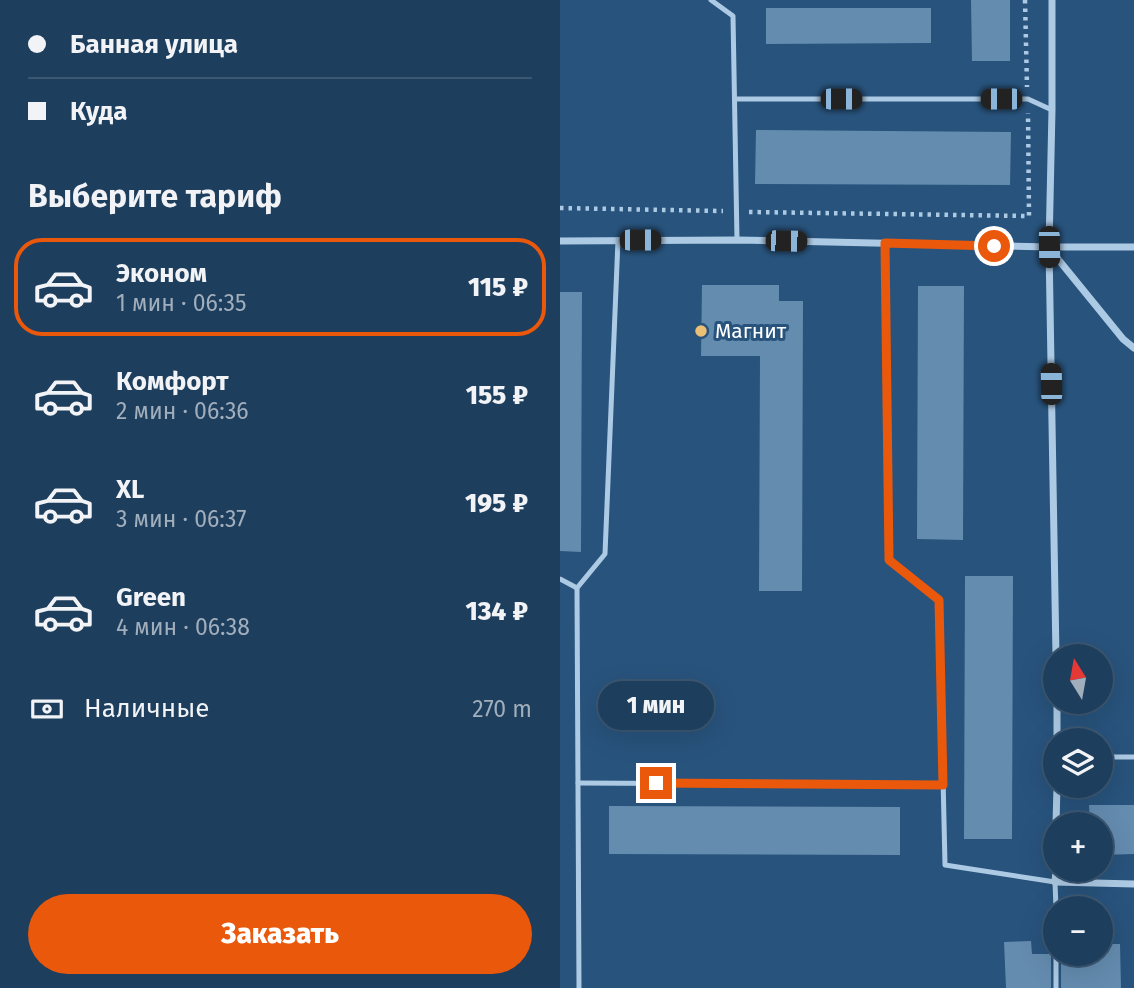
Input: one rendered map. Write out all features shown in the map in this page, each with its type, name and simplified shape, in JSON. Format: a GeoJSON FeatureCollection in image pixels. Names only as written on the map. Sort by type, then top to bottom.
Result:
{"type":"FeatureCollection","features":[{"type":"Feature","properties":{"kind":"street"},"geometry":{"type":"LineString","coordinates":[[1052,0],[1049,247],[1056,644]]}},
{"type":"Feature","properties":{"kind":"street"},"geometry":{"type":"LineString","coordinates":[[560,241],[737,240],[1134,247]]}},
{"type":"Feature","properties":{"kind":"street"},"geometry":{"type":"LineString","coordinates":[[1049,247],[1122,339],[1134,348]]}},
{"type":"Feature","properties":{"kind":"street"},"geometry":{"type":"LineString","coordinates":[[1055,882],[1134,884]]}},
{"type":"Feature","properties":{"kind":"lane"},"geometry":{"type":"LineString","coordinates":[[711,0],[733,16],[737,240]]}},
{"type":"Feature","properties":{"kind":"lane"},"geometry":{"type":"LineString","coordinates":[[734,99],[1028,99],[1052,110]]}},
{"type":"Feature","properties":{"kind":"lane"},"geometry":{"type":"LineString","coordinates":[[579,988],[578,588],[605,554],[618,240]]}},
{"type":"Feature","properties":{"kind":"lane"},"geometry":{"type":"LineString","coordinates":[[885,243],[889,560],[939,600],[945,865],[1043,880]]}},
{"type":"Feature","properties":{"kind":"lane"},"geometry":{"type":"LineString","coordinates":[[560,579],[578,588]]}},
{"type":"Feature","properties":{"kind":"lane"},"geometry":{"type":"LineString","coordinates":[[1113,757],[1134,757]]}},
{"type":"Feature","properties":{"kind":"lane"},"geometry":{"type":"LineString","coordinates":[[578,783],[943,785]]}},
{"type":"Feature","properties":{"kind":"lane"},"geometry":{"type":"LineString","coordinates":[[1055,882],[1055,896]]}},
{"type":"Feature","properties":{"kind":"lane"},"geometry":{"type":"LineString","coordinates":[[1056,966],[1056,988]]}},
{"type":"Feature","properties":{"kind":"path"},"geometry":{"type":"LineString","coordinates":[[560,208],[1029,216],[1025,0]]}},
{"type":"Feature","properties":{"kind":"building"},"geometry":{"type":"Polygon","coordinates":[[[971,0],[1010,0],[1010,61],[972,61],[971,0]]]}},
{"type":"Feature","properties":{"kind":"building"},"geometry":{"type":"Polygon","coordinates":[[[766,8],[931,8],[931,43],[766,44],[766,8]]]}},
{"type":"Feature","properties":{"kind":"building"},"geometry":{"type":"Polygon","coordinates":[[[756,130],[1011,132],[1010,185],[755,184],[756,130]]]}},
{"type":"Feature","properties":{"kind":"building"},"geometry":{"type":"Polygon","coordinates":[[[702,285],[779,285],[779,301],[803,301],[802,591],[759,591],[760,356],[701,356],[702,285]]]}},
{"type":"Feature","properties":{"kind":"building"},"geometry":{"type":"Polygon","coordinates":[[[918,286],[964,286],[963,540],[917,539],[918,286]]]}},
{"type":"Feature","properties":{"kind":"building"},"geometry":{"type":"Polygon","coordinates":[[[560,292],[582,292],[581,552],[560,551],[560,292]]]}},
{"type":"Feature","properties":{"kind":"building"},"geometry":{"type":"Polygon","coordinates":[[[965,576],[1013,576],[1012,839],[964,839],[965,576]]]}},
{"type":"Feature","properties":{"kind":"building"},"geometry":{"type":"Polygon","coordinates":[[[1089,805],[1134,805],[1134,854],[1113,855],[1113,812],[1089,812],[1089,805]]]}},
{"type":"Feature","properties":{"kind":"building"},"geometry":{"type":"Polygon","coordinates":[[[609,806],[900,807],[900,855],[609,854],[609,806]]]}},
{"type":"Feature","properties":{"kind":"building"},"geometry":{"type":"Polygon","coordinates":[[[1031,941],[1032,954],[1043,954],[1043,966],[1051,966],[1051,988],[1006,988],[1004,942],[1031,941]]]}},
{"type":"Feature","properties":{"kind":"building"},"geometry":{"type":"Polygon","coordinates":[[[1113,944],[1120,944],[1121,988],[1061,988],[1061,966],[1113,966],[1113,944]]]}},
{"type":"Feature","properties":{"kind":"place","name":"Магнит"},"geometry":{"type":"Point","coordinates":[701,331]}},
{"type":"Feature","properties":{"kind":"route"},"geometry":{"type":"LineString","coordinates":[[656,783],[943,785],[939,600],[889,560],[885,243],[994,246]]}}]}
